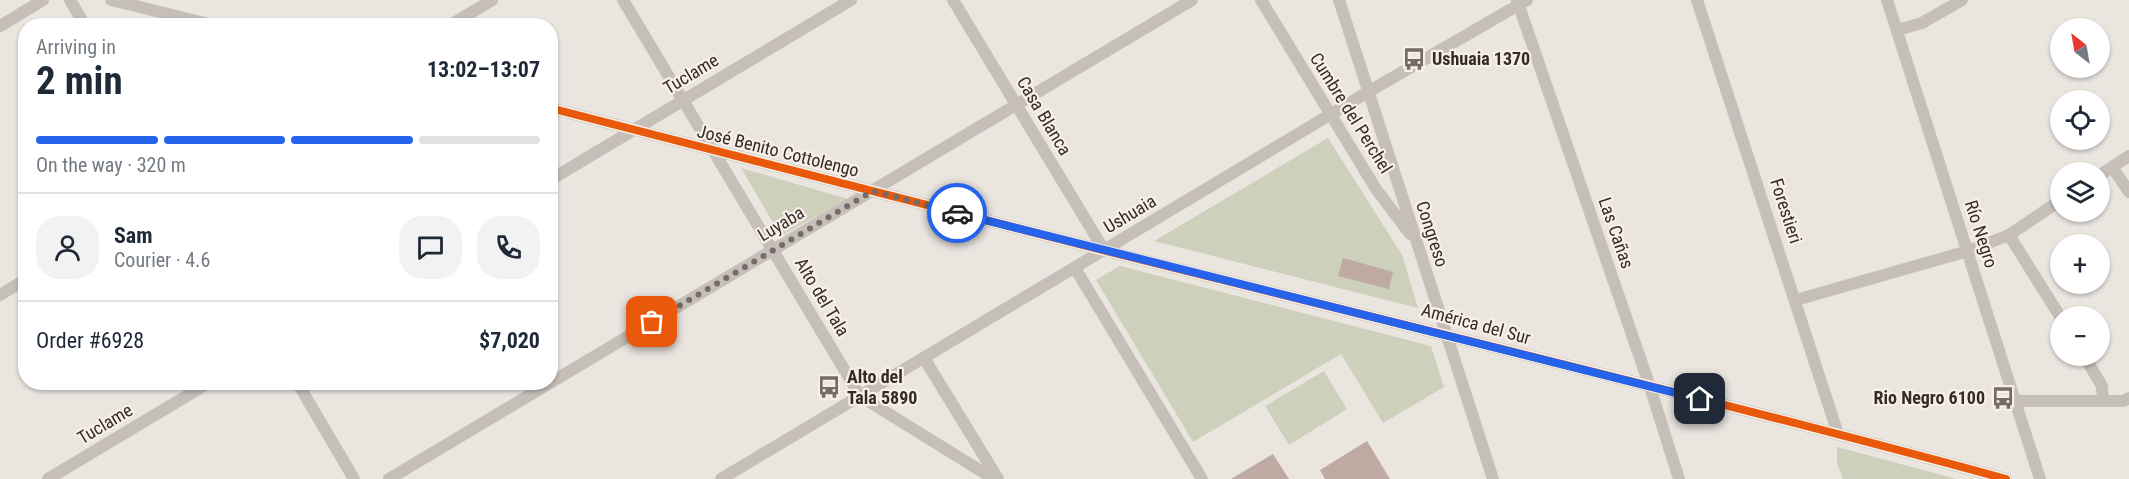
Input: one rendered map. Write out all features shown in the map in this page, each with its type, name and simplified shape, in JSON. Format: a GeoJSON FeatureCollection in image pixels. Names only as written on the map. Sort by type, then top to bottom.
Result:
{"type":"FeatureCollection","features":[{"type":"Feature","properties":{"kind":"street"},"geometry":{"type":"LineString","coordinates":[[0,26],[43,0]]}},
{"type":"Feature","properties":{"kind":"street"},"geometry":{"type":"LineString","coordinates":[[69,0],[80,18]]}},
{"type":"Feature","properties":{"kind":"street"},"geometry":{"type":"LineString","coordinates":[[111,0],[184,18]]}},
{"type":"Feature","properties":{"kind":"street"},"geometry":{"type":"LineString","coordinates":[[462,18],[492,0]]}},
{"type":"Feature","properties":{"kind":"street","name":"Alto del Tala"},"geometry":{"type":"LineString","coordinates":[[623,0],[860,396]]}},
{"type":"Feature","properties":{"kind":"street","name":"Tuclame"},"geometry":{"type":"LineString","coordinates":[[558,175],[851,0]]}},
{"type":"Feature","properties":{"kind":"street","name":"Casa Blanca"},"geometry":{"type":"LineString","coordinates":[[953,0],[1104,250]]}},
{"type":"Feature","properties":{"kind":"street","name":"Luyaba"},"geometry":{"type":"LineString","coordinates":[[558,378],[1192,0]]}},
{"type":"Feature","properties":{"kind":"street","name":"Cumbre del Perchel"},"geometry":{"type":"LineString","coordinates":[[1261,0],[1390,209],[1415,241]]}},
{"type":"Feature","properties":{"kind":"street","name":"Congreso"},"geometry":{"type":"LineString","coordinates":[[1339,0],[1493,479]]}},
{"type":"Feature","properties":{"kind":"street","name":"Forestieri"},"geometry":{"type":"LineString","coordinates":[[1697,0],[1838,434]]}},
{"type":"Feature","properties":{"kind":"street","name":"Río Negro"},"geometry":{"type":"LineString","coordinates":[[1887,0],[2040,479]]}},
{"type":"Feature","properties":{"kind":"street"},"geometry":{"type":"LineString","coordinates":[[1897,30],[1922,23],[1962,0]]}},
{"type":"Feature","properties":{"kind":"street","name":"Ushuaia"},"geometry":{"type":"LineString","coordinates":[[721,479],[1521,2]]}},
{"type":"Feature","properties":{"kind":"street","name":"Las Cañas"},"geometry":{"type":"LineString","coordinates":[[1521,2],[1679,479]]}},
{"type":"Feature","properties":{"kind":"street","name":"José Benito Cottolengo"},"geometry":{"type":"LineString","coordinates":[[558,110],[1104,250]]}},
{"type":"Feature","properties":{"kind":"street"},"geometry":{"type":"LineString","coordinates":[[2129,156],[2112,167],[2129,192]]}},
{"type":"Feature","properties":{"kind":"street"},"geometry":{"type":"LineString","coordinates":[[1796,300],[1968,251],[2009,235],[2050,207]]}},
{"type":"Feature","properties":{"kind":"street"},"geometry":{"type":"LineString","coordinates":[[2009,235],[2053,306]]}},
{"type":"Feature","properties":{"kind":"street","name":"América del Sur"},"geometry":{"type":"LineString","coordinates":[[1104,250],[1838,434],[2006,479]]}},
{"type":"Feature","properties":{"kind":"street"},"geometry":{"type":"LineString","coordinates":[[1075,268],[1203,479]]}},
{"type":"Feature","properties":{"kind":"street"},"geometry":{"type":"LineString","coordinates":[[0,295],[18,284]]}},
{"type":"Feature","properties":{"kind":"street"},"geometry":{"type":"LineString","coordinates":[[924,358],[996,479]]}},
{"type":"Feature","properties":{"kind":"street"},"geometry":{"type":"LineString","coordinates":[[2090,366],[2102,386],[2103,401]]}},
{"type":"Feature","properties":{"kind":"street","name":"Tuclame"},"geometry":{"type":"LineString","coordinates":[[48,479],[197,390]]}},
{"type":"Feature","properties":{"kind":"street"},"geometry":{"type":"LineString","coordinates":[[302,390],[354,479]]}},
{"type":"Feature","properties":{"kind":"street","name":"Luyaba"},"geometry":{"type":"LineString","coordinates":[[389,479],[538,390]]}},
{"type":"Feature","properties":{"kind":"street"},"geometry":{"type":"LineString","coordinates":[[860,396],[996,479]]}},
{"type":"Feature","properties":{"kind":"street"},"geometry":{"type":"LineString","coordinates":[[2015,401],[2123,401],[2129,398]]}},
{"type":"Feature","properties":{"kind":"green space"},"geometry":{"type":"Polygon","coordinates":[[[1328,138],[1402,255],[1418,308],[1154,241],[1328,138]]]}},
{"type":"Feature","properties":{"kind":"green space"},"geometry":{"type":"Polygon","coordinates":[[[741,168],[848,199],[781,236],[741,168]]]}},
{"type":"Feature","properties":{"kind":"green space"},"geometry":{"type":"Polygon","coordinates":[[[1120,266],[1431,346],[1444,387],[1383,423],[1341,354],[1193,442],[1096,280],[1120,266]]]}},
{"type":"Feature","properties":{"kind":"green space"},"geometry":{"type":"Polygon","coordinates":[[[1324,371],[1347,409],[1289,445],[1265,406],[1324,371]]]}},
{"type":"Feature","properties":{"kind":"green space"},"geometry":{"type":"Polygon","coordinates":[[[1837,447],[1957,479],[1843,479],[1837,463],[1837,447]]]}},
{"type":"Feature","properties":{"kind":"building"},"geometry":{"type":"Polygon","coordinates":[[[1343,258],[1393,272],[1389,289],[1338,276],[1343,258]]]}},
{"type":"Feature","properties":{"kind":"building"},"geometry":{"type":"Polygon","coordinates":[[[1367,441],[1390,479],[1325,479],[1320,470],[1367,441]]]}},
{"type":"Feature","properties":{"kind":"building"},"geometry":{"type":"Polygon","coordinates":[[[1273,454],[1289,479],[1231,479],[1273,454]]]}},
{"type":"Feature","properties":{"kind":"cycle path"},"geometry":{"type":"LineString","coordinates":[[558,110],[1037,234],[1670,391],[2006,479]]}},
{"type":"Feature","properties":{"kind":"way so far"},"geometry":{"type":"LineString","coordinates":[[652,322],[873,191],[957,213]]}},
{"type":"Feature","properties":{"kind":"place","name":"Ushuaia 1370"},"geometry":{"type":"Point","coordinates":[1414,59]}},
{"type":"Feature","properties":{"kind":"place","name":"Alto del Tala 5890"},"geometry":{"type":"Point","coordinates":[829,387]}},
{"type":"Feature","properties":{"kind":"place","name":"Rio Negro 6100"},"geometry":{"type":"Point","coordinates":[2003,398]}},
{"type":"Feature","properties":{"kind":"route"},"geometry":{"type":"LineString","coordinates":[[957,213],[1700,399]]}}]}
